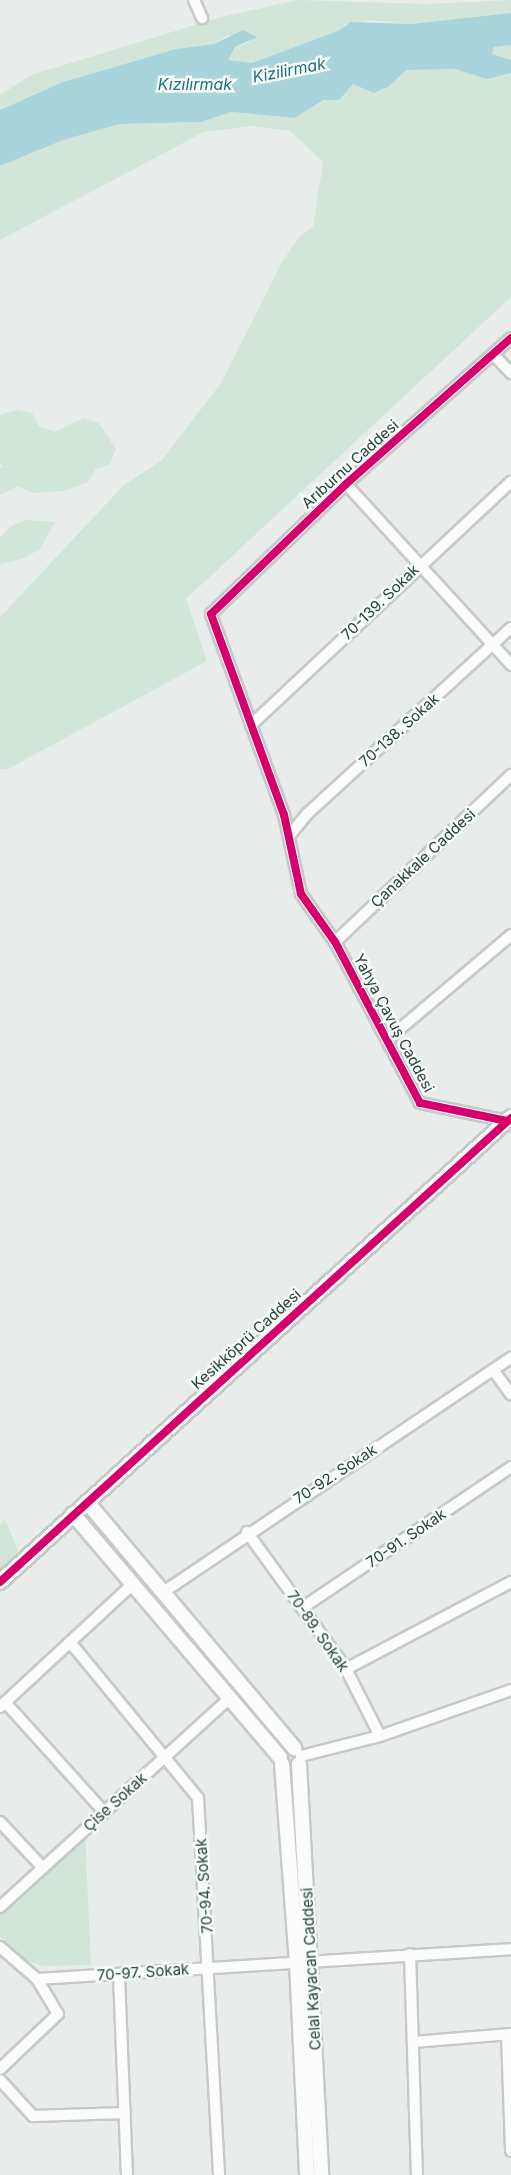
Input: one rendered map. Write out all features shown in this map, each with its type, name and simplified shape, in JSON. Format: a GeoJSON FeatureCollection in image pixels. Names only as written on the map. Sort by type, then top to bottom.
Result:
{"type":"FeatureCollection","features":[{"type":"Feature","properties":{"kind":"street"},"geometry":{"type":"LineString","coordinates":[[194,0],[202,18]]}},
{"type":"Feature","properties":{"kind":"street","name":"Arıburnu Caddesi"},"geometry":{"type":"LineString","coordinates":[[211,614],[345,484],[511,338]]}},
{"type":"Feature","properties":{"kind":"street"},"geometry":{"type":"LineString","coordinates":[[494,355],[511,373]]}},
{"type":"Feature","properties":{"kind":"street","name":"70-139. Sokak"},"geometry":{"type":"LineString","coordinates":[[251,725],[420,564],[511,482]]}},
{"type":"Feature","properties":{"kind":"street"},"geometry":{"type":"LineString","coordinates":[[345,484],[511,666]]}},
{"type":"Feature","properties":{"kind":"street","name":"Yahya Çavuş Caddesi"},"geometry":{"type":"LineString","coordinates":[[211,614],[290,835],[301,894],[335,942],[420,1103],[509,1119]]}},
{"type":"Feature","properties":{"kind":"street","name":"70-138. Sokak"},"geometry":{"type":"LineString","coordinates":[[290,835],[307,814],[511,628]]}},
{"type":"Feature","properties":{"kind":"street","name":"Çanakkale Caddesi"},"geometry":{"type":"LineString","coordinates":[[335,942],[511,775]]}},
{"type":"Feature","properties":{"kind":"street"},"geometry":{"type":"LineString","coordinates":[[388,1039],[511,935]]}},
{"type":"Feature","properties":{"kind":"street","name":"Kesikköprü Caddesi"},"geometry":{"type":"LineString","coordinates":[[0,1582],[509,1119]]}},
{"type":"Feature","properties":{"kind":"street","name":"70-92. Sokak"},"geometry":{"type":"LineString","coordinates":[[162,1593],[247,1532],[511,1358]]}},
{"type":"Feature","properties":{"kind":"street"},"geometry":{"type":"LineString","coordinates":[[494,1371],[511,1394]]}},
{"type":"Feature","properties":{"kind":"street","name":"70-91. Sokak"},"geometry":{"type":"LineString","coordinates":[[302,1608],[511,1467]]}},
{"type":"Feature","properties":{"kind":"street"},"geometry":{"type":"LineString","coordinates":[[87,1502],[298,1756]]}},
{"type":"Feature","properties":{"kind":"street"},"geometry":{"type":"LineString","coordinates":[[73,1514],[281,1760]]}},
{"type":"Feature","properties":{"kind":"street","name":"70-89. Sokak"},"geometry":{"type":"LineString","coordinates":[[247,1532],[346,1669],[380,1736]]}},
{"type":"Feature","properties":{"kind":"street"},"geometry":{"type":"LineString","coordinates":[[346,1669],[511,1582]]}},
{"type":"Feature","properties":{"kind":"street"},"geometry":{"type":"LineString","coordinates":[[104,1812],[3,1705],[133,1584]]}},
{"type":"Feature","properties":{"kind":"street","name":"70-94. Sokak"},"geometry":{"type":"LineString","coordinates":[[70,1642],[198,1798],[210,1967],[219,2175]]}},
{"type":"Feature","properties":{"kind":"street"},"geometry":{"type":"LineString","coordinates":[[281,1760],[284,1749],[298,1756],[380,1736],[511,1689]]}},
{"type":"Feature","properties":{"kind":"street","name":"Çise Sokak"},"geometry":{"type":"LineString","coordinates":[[0,1907],[230,1698]]}},
{"type":"Feature","properties":{"kind":"street","name":"Celal Kayacan Caddesi"},"geometry":{"type":"LineString","coordinates":[[298,1756],[312,1960],[321,2175]]}},
{"type":"Feature","properties":{"kind":"street","name":"Celal Kayacan Caddesi"},"geometry":{"type":"LineString","coordinates":[[281,1760],[297,1962],[307,2175]]}},
{"type":"Feature","properties":{"kind":"street"},"geometry":{"type":"LineString","coordinates":[[0,1822],[43,1868]]}},
{"type":"Feature","properties":{"kind":"street"},"geometry":{"type":"LineString","coordinates":[[0,1947],[37,1978],[58,2013],[0,2069]]}},
{"type":"Feature","properties":{"kind":"street","name":"70-97. Sokak"},"geometry":{"type":"LineString","coordinates":[[37,1978],[119,1976],[210,1967],[511,1949]]}},
{"type":"Feature","properties":{"kind":"street"},"geometry":{"type":"LineString","coordinates":[[410,1954],[417,2175]]}},
{"type":"Feature","properties":{"kind":"street"},"geometry":{"type":"LineString","coordinates":[[119,1976],[127,2175]]}},
{"type":"Feature","properties":{"kind":"street"},"geometry":{"type":"LineString","coordinates":[[412,2042],[509,2034],[511,2151]]}},
{"type":"Feature","properties":{"kind":"street"},"geometry":{"type":"LineString","coordinates":[[0,2080],[33,2116],[125,2113]]}},
{"type":"Feature","properties":{"kind":"green space"},"geometry":{"type":"Polygon","coordinates":[[[298,0],[427,4],[511,0],[511,13],[411,24],[367,20],[344,25],[339,31],[252,63],[228,60],[235,47],[250,42],[228,35],[214,44],[176,49],[63,82],[0,110],[0,95],[31,75],[221,17],[298,0]]]}},
{"type":"Feature","properties":{"kind":"green space"},"geometry":{"type":"Polygon","coordinates":[[[511,45],[511,60],[492,54],[494,47],[511,45]]]}},
{"type":"Feature","properties":{"kind":"green space"},"geometry":{"type":"Polygon","coordinates":[[[455,69],[487,79],[511,73],[511,297],[186,599],[207,661],[8,769],[0,769],[0,617],[123,486],[162,460],[221,383],[282,262],[300,236],[313,227],[323,162],[290,131],[251,126],[204,132],[0,240],[0,166],[63,140],[120,124],[201,122],[231,112],[295,118],[354,84],[374,93],[388,87],[405,70],[455,69]]]}},
{"type":"Feature","properties":{"kind":"green space"},"geometry":{"type":"Polygon","coordinates":[[[17,410],[32,413],[39,426],[54,432],[84,418],[99,423],[116,449],[110,464],[96,469],[88,482],[64,491],[32,493],[18,486],[0,495],[0,467],[4,468],[0,463],[0,415],[17,410]]]}},
{"type":"Feature","properties":{"kind":"green space"},"geometry":{"type":"Polygon","coordinates":[[[25,520],[55,522],[40,549],[23,559],[0,564],[0,538],[11,526],[25,520]]]}},
{"type":"Feature","properties":{"kind":"green space"},"geometry":{"type":"Polygon","coordinates":[[[5,1519],[19,1554],[0,1570],[0,1525],[5,1519]]]}},
{"type":"Feature","properties":{"kind":"green space"},"geometry":{"type":"Polygon","coordinates":[[[85,1835],[91,1965],[44,1966],[27,1961],[0,1936],[0,1912],[85,1835]]]}},
{"type":"Feature","properties":{"kind":"water","name":"Kızılırmak"},"geometry":{"type":"Polygon","coordinates":[[[511,13],[511,45],[494,47],[492,54],[511,60],[511,73],[487,79],[455,69],[406,70],[388,87],[374,93],[353,84],[339,100],[324,100],[295,118],[231,112],[201,122],[120,124],[63,140],[0,166],[0,110],[63,82],[176,49],[214,44],[243,30],[257,37],[235,47],[228,60],[252,63],[338,31],[351,22],[411,24],[511,13]]]}},
{"type":"Feature","properties":{"kind":"cycle path"},"geometry":{"type":"LineString","coordinates":[[507,1121],[420,1103],[335,942],[301,894],[284,815],[211,614],[346,484],[511,338]]}},
{"type":"Feature","properties":{"kind":"cycle path"},"geometry":{"type":"LineString","coordinates":[[0,1582],[511,1118]]}},
{"type":"Feature","properties":{"kind":"water label","name":"Kizilirmak"},"geometry":{"type":"Point","coordinates":[289,70]}}]}
